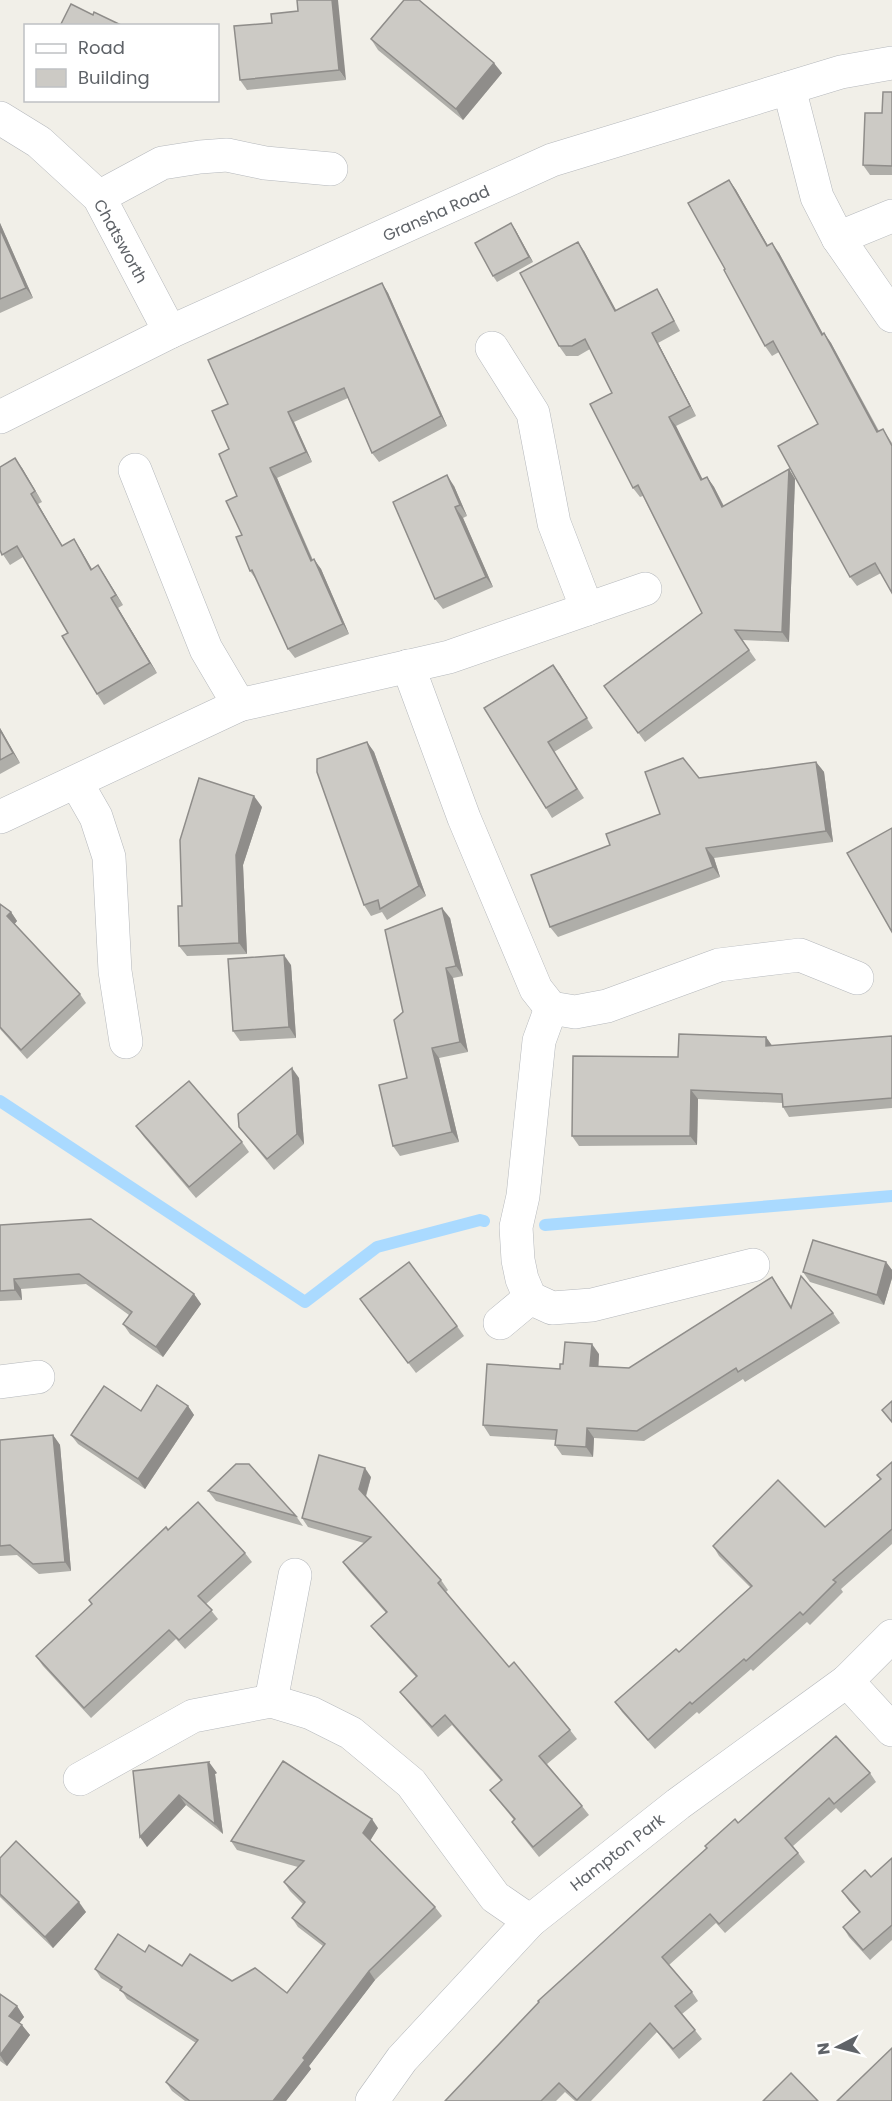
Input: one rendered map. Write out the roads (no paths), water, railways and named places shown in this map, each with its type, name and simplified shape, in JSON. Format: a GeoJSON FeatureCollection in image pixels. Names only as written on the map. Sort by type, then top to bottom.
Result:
{"type":"FeatureCollection","features":[{"type":"Feature","properties":{"kind":"street","name":"Gransha Road"},"geometry":{"type":"LineString","coordinates":[[0,417],[170,332],[552,160],[841,72],[892,63]]}},
{"type":"Feature","properties":{"kind":"street"},"geometry":{"type":"LineString","coordinates":[[789,88],[818,198],[838,238],[892,316]]}},
{"type":"Feature","properties":{"kind":"street","name":"Chatsworth"},"geometry":{"type":"LineString","coordinates":[[0,118],[39,142],[99,197],[170,332]]}},
{"type":"Feature","properties":{"kind":"street"},"geometry":{"type":"LineString","coordinates":[[99,197],[162,163],[201,157],[227,155],[265,163],[332,169]]}},
{"type":"Feature","properties":{"kind":"street"},"geometry":{"type":"LineString","coordinates":[[838,238],[892,216]]}},
{"type":"Feature","properties":{"kind":"street"},"geometry":{"type":"LineString","coordinates":[[492,348],[533,413],[554,523],[586,609]]}},
{"type":"Feature","properties":{"kind":"street"},"geometry":{"type":"LineString","coordinates":[[135,470],[206,649],[239,705]]}},
{"type":"Feature","properties":{"kind":"street"},"geometry":{"type":"LineString","coordinates":[[0,818],[239,705],[449,657],[645,590]]}},
{"type":"Feature","properties":{"kind":"street"},"geometry":{"type":"LineString","coordinates":[[408,666],[464,818],[536,989],[551,1008],[575,1012],[607,1006],[719,965],[800,955],[858,978]]}},
{"type":"Feature","properties":{"kind":"street"},"geometry":{"type":"LineString","coordinates":[[76,782],[96,817],[109,857],[115,971],[126,1042]]}},
{"type":"Feature","properties":{"kind":"street"},"geometry":{"type":"LineString","coordinates":[[551,1008],[539,1041],[523,1196],[516,1227],[518,1260],[522,1279],[530,1298],[552,1308],[592,1305],[753,1265]]}},
{"type":"Feature","properties":{"kind":"street"},"geometry":{"type":"LineString","coordinates":[[500,1323],[530,1298]]}},
{"type":"Feature","properties":{"kind":"street"},"geometry":{"type":"LineString","coordinates":[[0,1382],[38,1377]]}},
{"type":"Feature","properties":{"kind":"street"},"geometry":{"type":"LineString","coordinates":[[271,1701],[295,1575]]}},
{"type":"Feature","properties":{"kind":"street","name":"Hampton Park"},"geometry":{"type":"LineString","coordinates":[[372,2101],[402,2059],[530,1921],[678,1804],[847,1681],[892,1636]]}},
{"type":"Feature","properties":{"kind":"street"},"geometry":{"type":"LineString","coordinates":[[847,1681],[892,1730]]}},
{"type":"Feature","properties":{"kind":"street"},"geometry":{"type":"LineString","coordinates":[[80,1779],[193,1716],[271,1701],[311,1713],[351,1733],[411,1783],[495,1897],[530,1921]]}},
{"type":"Feature","properties":{"kind":"waterway"},"geometry":{"type":"LineString","coordinates":[[0,1101],[305,1302],[377,1247],[480,1220],[484,1221]]}},
{"type":"Feature","properties":{"kind":"waterway"},"geometry":{"type":"LineString","coordinates":[[545,1225],[892,1196]]}}]}
